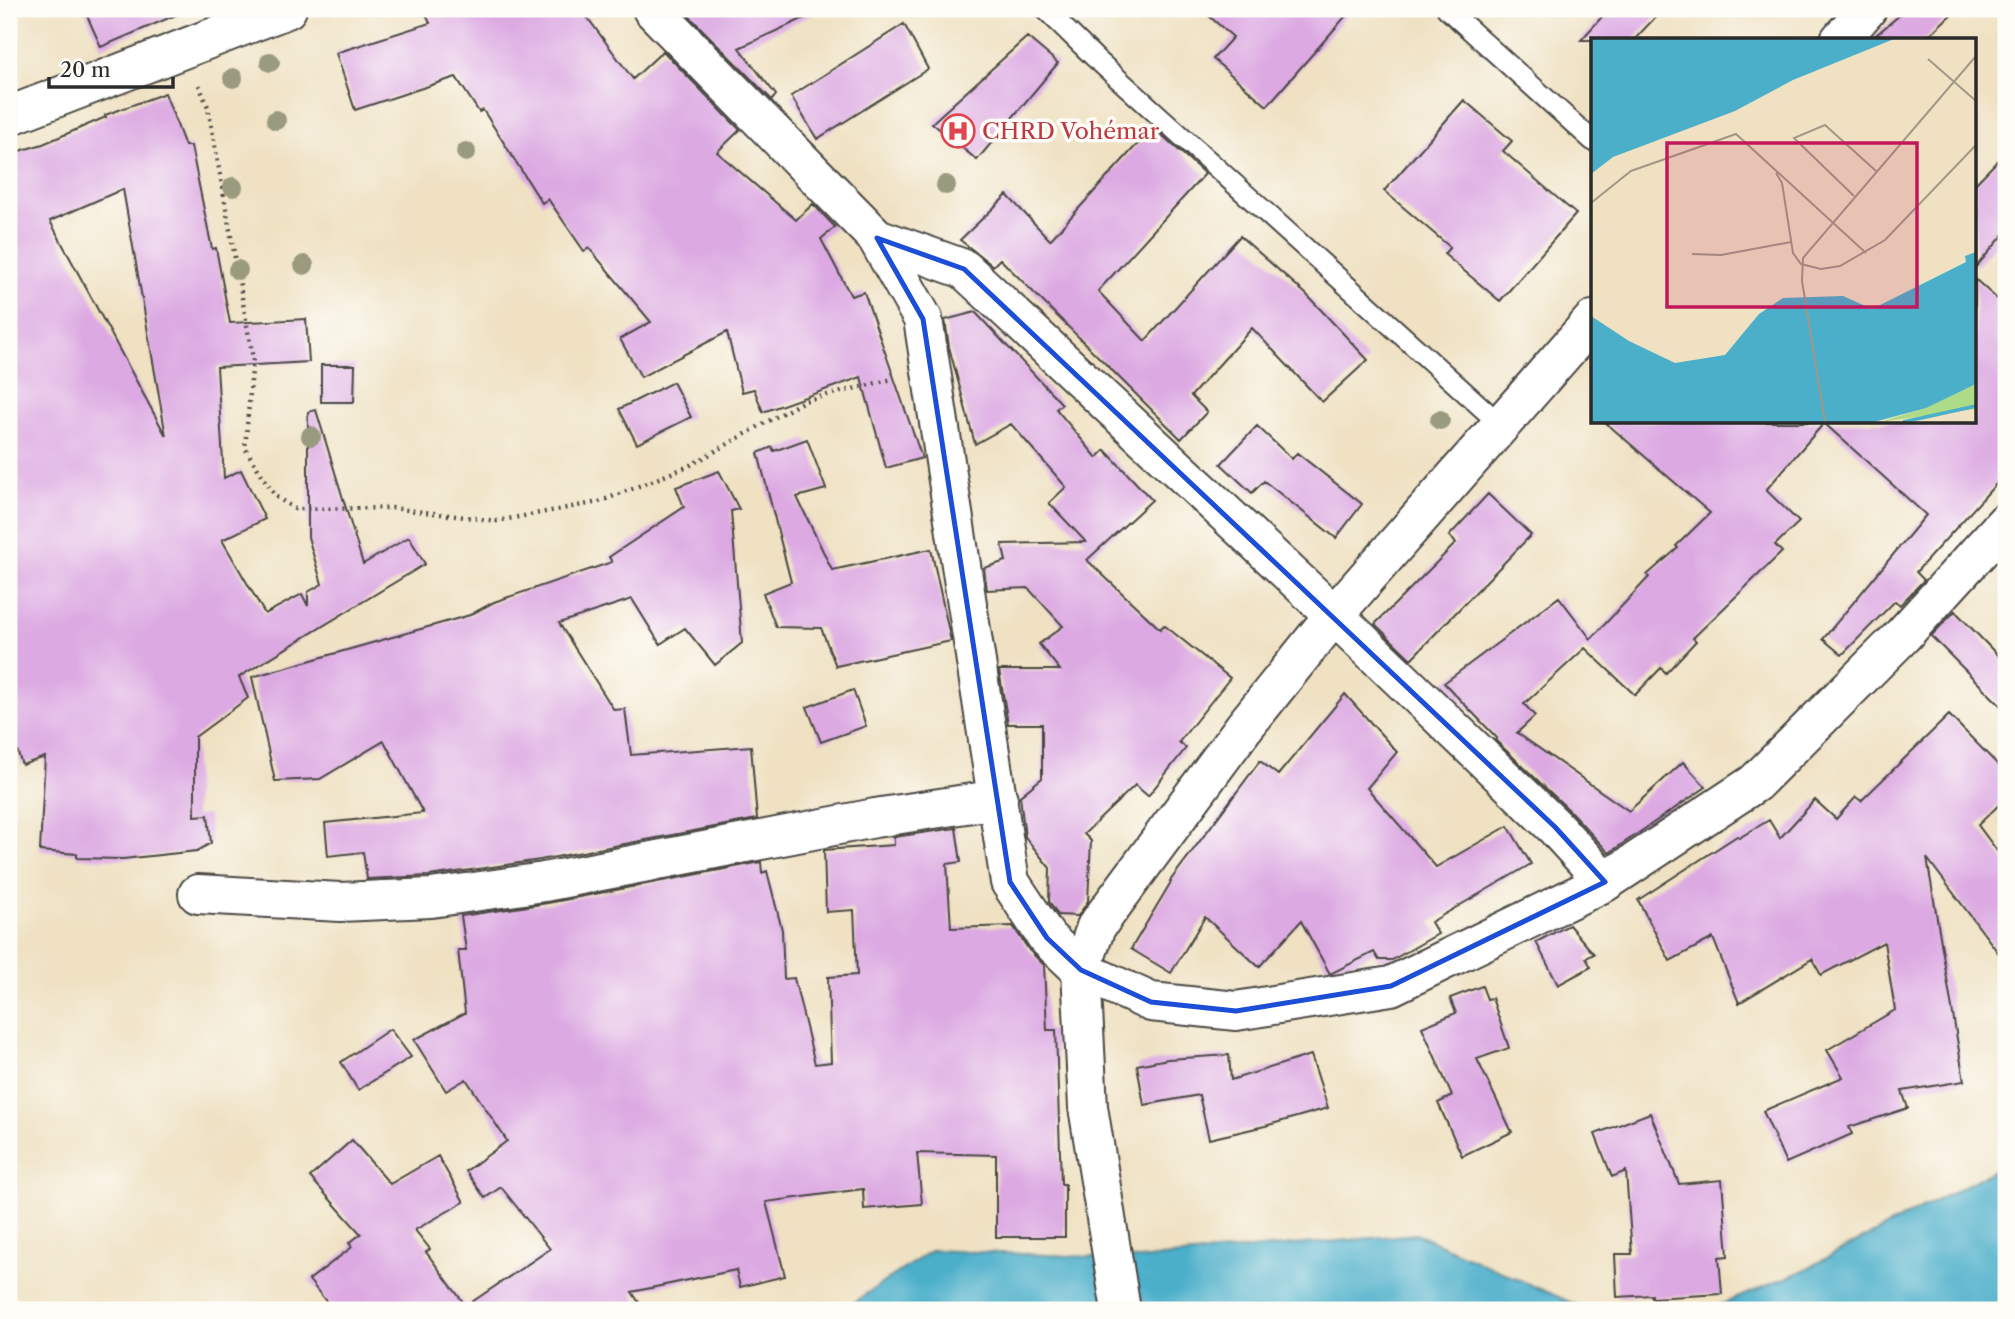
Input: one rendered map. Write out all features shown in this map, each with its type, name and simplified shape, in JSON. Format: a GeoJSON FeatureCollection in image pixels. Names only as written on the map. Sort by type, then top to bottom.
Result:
{"type":"FeatureCollection","features":[{"type":"Feature","properties":{"kind":"street"},"geometry":{"type":"LineString","coordinates":[[9,116],[287,9]]}},
{"type":"Feature","properties":{"kind":"street"},"geometry":{"type":"LineString","coordinates":[[652,9],[877,238],[923,319],[1010,882],[1047,938],[1081,970],[1151,1002],[1236,1011],[1391,986],[1605,882],[1755,783],[1902,636],[2006,522]]}},
{"type":"Feature","properties":{"kind":"street"},"geometry":{"type":"LineString","coordinates":[[1842,38],[1867,9]]}},
{"type":"Feature","properties":{"kind":"street"},"geometry":{"type":"LineString","coordinates":[[877,238],[964,268],[1334,615],[1555,827],[1605,882]]}},
{"type":"Feature","properties":{"kind":"street"},"geometry":{"type":"LineString","coordinates":[[1121,1310],[1088,1107],[1081,970],[1096,927],[1244,727],[1334,615],[1591,322]]}},
{"type":"Feature","properties":{"kind":"street"},"geometry":{"type":"LineString","coordinates":[[198,894],[340,902],[431,898],[544,882],[875,818],[998,799]]}},
{"type":"Feature","properties":{"kind":"lane"},"geometry":{"type":"LineString","coordinates":[[1045,9],[1501,425]]}},
{"type":"Feature","properties":{"kind":"lane"},"geometry":{"type":"LineString","coordinates":[[1447,9],[1591,139]]}},
{"type":"Feature","properties":{"kind":"path"},"geometry":{"type":"LineString","coordinates":[[183,49],[208,107],[253,359],[245,448],[275,496],[295,509],[392,508],[497,521],[599,502],[689,466],[804,401],[931,370]]}},
{"type":"Feature","properties":{"kind":"highlighted area"},"geometry":{"type":"Polygon","coordinates":[[[877,238],[964,269],[1555,827],[1605,882],[1391,986],[1236,1011],[1151,1002],[1081,970],[1047,938],[1010,882],[923,319],[877,238]]]}},
{"type":"Feature","properties":{"kind":"water"},"geometry":{"type":"Polygon","coordinates":[[[2006,1164],[2006,1310],[1708,1310],[1802,1271],[2006,1164]]]}},
{"type":"Feature","properties":{"kind":"water"},"geometry":{"type":"Polygon","coordinates":[[[1416,1234],[1588,1310],[842,1310],[932,1250],[1138,1259],[1416,1234]]]}},
{"type":"Feature","properties":{"kind":"building"},"geometry":{"type":"Polygon","coordinates":[[[84,9],[190,9],[101,47],[84,9]]]}},
{"type":"Feature","properties":{"kind":"building"},"geometry":{"type":"Polygon","coordinates":[[[423,9],[581,9],[633,79],[663,51],[740,130],[717,152],[796,220],[813,204],[835,227],[821,239],[851,296],[864,292],[922,458],[886,468],[861,377],[763,412],[754,389],[742,392],[727,332],[641,377],[620,339],[651,322],[589,248],[584,251],[548,199],[542,203],[483,110],[479,112],[456,77],[355,110],[336,53],[430,23],[423,9]]]}},
{"type":"Feature","properties":{"kind":"building"},"geometry":{"type":"Polygon","coordinates":[[[682,9],[824,9],[739,48],[776,95],[772,100],[682,9]]]}},
{"type":"Feature","properties":{"kind":"building"},"geometry":{"type":"Polygon","coordinates":[[[1201,9],[1352,9],[1267,106],[1213,59],[1233,37],[1201,9]]]}},
{"type":"Feature","properties":{"kind":"building"},"geometry":{"type":"Polygon","coordinates":[[[1609,9],[1663,9],[1636,38],[1581,40],[1609,9]]]}},
{"type":"Feature","properties":{"kind":"building"},"geometry":{"type":"Polygon","coordinates":[[[1907,9],[1957,9],[1926,38],[1872,38],[1907,9]]]}},
{"type":"Feature","properties":{"kind":"building"},"geometry":{"type":"Polygon","coordinates":[[[904,24],[928,69],[817,139],[791,96],[904,24]]]}},
{"type":"Feature","properties":{"kind":"building"},"geometry":{"type":"Polygon","coordinates":[[[1027,37],[1058,63],[977,160],[932,123],[1027,37]]]}},
{"type":"Feature","properties":{"kind":"building"},"geometry":{"type":"Polygon","coordinates":[[[165,93],[185,146],[191,146],[212,249],[216,248],[230,323],[306,319],[309,362],[217,367],[224,478],[241,470],[265,519],[222,540],[265,614],[302,594],[308,606],[308,592],[322,584],[308,537],[308,412],[316,410],[363,564],[409,537],[425,564],[239,677],[248,698],[195,737],[195,816],[208,815],[211,843],[197,851],[123,859],[77,858],[77,854],[40,851],[45,757],[22,765],[9,726],[9,154],[43,144],[106,117],[105,115],[165,93]],[[123,189],[50,221],[166,436],[123,189]]]}},
{"type":"Feature","properties":{"kind":"building"},"geometry":{"type":"Polygon","coordinates":[[[1464,100],[1512,141],[1503,151],[1576,214],[1500,301],[1444,254],[1450,247],[1384,191],[1464,100]]]}},
{"type":"Feature","properties":{"kind":"building"},"geometry":{"type":"Polygon","coordinates":[[[1153,127],[1205,174],[1098,291],[1145,341],[1240,236],[1306,294],[1368,360],[1322,402],[1252,328],[1191,396],[1207,412],[1181,439],[1000,259],[993,266],[960,240],[1007,195],[1050,240],[1153,127]]]}},
{"type":"Feature","properties":{"kind":"building"},"geometry":{"type":"Polygon","coordinates":[[[2006,152],[2006,232],[1976,267],[1976,183],[2006,152]]]}},
{"type":"Feature","properties":{"kind":"building"},"geometry":{"type":"Polygon","coordinates":[[[1976,280],[2006,307],[2006,473],[1916,572],[1924,580],[1900,605],[1895,601],[1842,655],[1823,639],[1926,515],[1825,424],[1976,424],[1976,280]]]}},
{"type":"Feature","properties":{"kind":"building"},"geometry":{"type":"Polygon","coordinates":[[[975,312],[1062,404],[1056,409],[1097,458],[1105,450],[1152,500],[1087,560],[1160,629],[1164,625],[1230,678],[1179,742],[1186,748],[1148,796],[1135,785],[1084,834],[1091,841],[1088,901],[1078,916],[1058,915],[1049,901],[1050,868],[1025,837],[1020,796],[1042,778],[1042,724],[1008,724],[999,670],[1060,670],[1039,644],[1063,626],[1028,588],[987,590],[984,568],[1006,561],[1002,544],[1086,542],[1049,503],[1066,487],[1011,424],[975,444],[949,347],[945,320],[975,312]]]}},
{"type":"Feature","properties":{"kind":"building"},"geometry":{"type":"Polygon","coordinates":[[[321,365],[355,365],[354,402],[321,402],[321,365]]]}},
{"type":"Feature","properties":{"kind":"building"},"geometry":{"type":"Polygon","coordinates":[[[673,382],[691,417],[637,444],[619,409],[673,382]]]}},
{"type":"Feature","properties":{"kind":"building"},"geometry":{"type":"Polygon","coordinates":[[[1607,424],[1823,424],[1766,490],[1799,522],[1775,545],[1782,552],[1693,638],[1696,641],[1666,673],[1661,668],[1635,695],[1585,648],[1524,704],[1535,716],[1517,733],[1629,811],[1683,762],[1706,787],[1609,853],[1570,811],[1495,740],[1497,738],[1444,683],[1559,597],[1591,639],[1649,577],[1647,575],[1678,548],[1676,546],[1710,513],[1607,424]]]}},
{"type":"Feature","properties":{"kind":"building"},"geometry":{"type":"Polygon","coordinates":[[[1257,426],[1292,459],[1297,453],[1362,504],[1336,538],[1264,481],[1252,493],[1221,464],[1257,426]]]}},
{"type":"Feature","properties":{"kind":"building"},"geometry":{"type":"Polygon","coordinates":[[[807,439],[826,489],[797,497],[832,570],[931,549],[951,641],[836,666],[821,628],[776,627],[763,593],[791,582],[758,453],[772,447],[774,451],[807,439]]]}},
{"type":"Feature","properties":{"kind":"building"},"geometry":{"type":"Polygon","coordinates":[[[719,471],[739,509],[731,511],[742,643],[715,665],[685,628],[660,644],[632,599],[559,623],[614,710],[625,709],[631,755],[751,746],[757,819],[540,860],[429,876],[367,879],[363,852],[328,856],[325,823],[423,813],[384,741],[320,779],[275,781],[252,677],[470,615],[494,602],[612,562],[609,557],[684,507],[676,487],[719,471]]]}},
{"type":"Feature","properties":{"kind":"building"},"geometry":{"type":"Polygon","coordinates":[[[1488,494],[1531,535],[1411,659],[1375,624],[1456,543],[1449,536],[1488,494]]]}},
{"type":"Feature","properties":{"kind":"building"},"geometry":{"type":"Polygon","coordinates":[[[1955,611],[2006,664],[2006,711],[1931,636],[1955,611]]]}},
{"type":"Feature","properties":{"kind":"building"},"geometry":{"type":"Polygon","coordinates":[[[853,690],[866,726],[821,742],[807,707],[853,690]]]}},
{"type":"Feature","properties":{"kind":"building"},"geometry":{"type":"Polygon","coordinates":[[[1345,694],[1397,752],[1367,788],[1436,867],[1508,826],[1531,864],[1431,922],[1438,934],[1392,960],[1379,960],[1374,952],[1330,974],[1301,921],[1259,967],[1205,917],[1171,973],[1131,949],[1170,881],[1260,761],[1278,775],[1345,694]]]}},
{"type":"Feature","properties":{"kind":"building"},"geometry":{"type":"Polygon","coordinates":[[[1949,715],[2006,773],[2006,798],[1978,825],[2006,863],[2006,963],[1927,858],[1964,1081],[1902,1091],[1908,1108],[1849,1127],[1852,1134],[1786,1163],[1763,1111],[1843,1077],[1827,1050],[1895,1010],[1884,942],[1821,975],[1812,959],[1739,1003],[1713,938],[1670,961],[1638,900],[1737,836],[1739,838],[1769,820],[1780,838],[1815,800],[1836,819],[1856,797],[1861,801],[1949,715]]]}},
{"type":"Feature","properties":{"kind":"building"},"geometry":{"type":"Polygon","coordinates":[[[956,828],[961,862],[947,864],[951,928],[1013,926],[1029,950],[1044,965],[1047,1030],[1056,1030],[1061,1184],[1065,1184],[1065,1237],[996,1237],[996,1155],[917,1153],[922,1204],[864,1209],[863,1189],[766,1202],[785,1276],[740,1287],[736,1270],[632,1292],[644,1310],[333,1310],[309,1280],[352,1247],[349,1243],[361,1234],[310,1177],[352,1140],[390,1184],[438,1156],[464,1202],[415,1230],[430,1249],[426,1252],[466,1306],[550,1249],[501,1187],[485,1198],[466,1171],[507,1141],[466,1079],[446,1091],[414,1040],[465,1013],[458,950],[466,950],[461,916],[548,903],[761,862],[762,873],[767,871],[782,930],[784,979],[794,978],[815,1064],[831,1062],[828,977],[857,975],[854,910],[826,912],[824,850],[894,845],[894,837],[956,828]]]}},
{"type":"Feature","properties":{"kind":"building"},"geometry":{"type":"Polygon","coordinates":[[[1569,925],[1594,954],[1586,958],[1591,967],[1558,985],[1536,942],[1569,925]]]}},
{"type":"Feature","properties":{"kind":"building"},"geometry":{"type":"Polygon","coordinates":[[[1482,986],[1487,999],[1492,998],[1509,1048],[1477,1059],[1512,1132],[1462,1156],[1438,1103],[1452,1096],[1422,1027],[1456,1013],[1450,998],[1482,986]]]}},
{"type":"Feature","properties":{"kind":"building"},"geometry":{"type":"Polygon","coordinates":[[[390,1029],[411,1057],[358,1090],[341,1062],[390,1029]]]}},
{"type":"Feature","properties":{"kind":"building"},"geometry":{"type":"Polygon","coordinates":[[[1229,1055],[1231,1080],[1311,1055],[1328,1108],[1209,1139],[1199,1095],[1144,1105],[1137,1065],[1168,1059],[1229,1055]]]}},
{"type":"Feature","properties":{"kind":"building"},"geometry":{"type":"Polygon","coordinates":[[[1650,1113],[1679,1184],[1722,1180],[1728,1256],[1719,1257],[1722,1294],[1617,1297],[1615,1254],[1632,1254],[1626,1171],[1612,1177],[1595,1134],[1650,1113]]]}},
{"type":"Feature","properties":{"kind":"place","name":"CHRD Vohémar"},"geometry":{"type":"Point","coordinates":[958,131]}}]}
